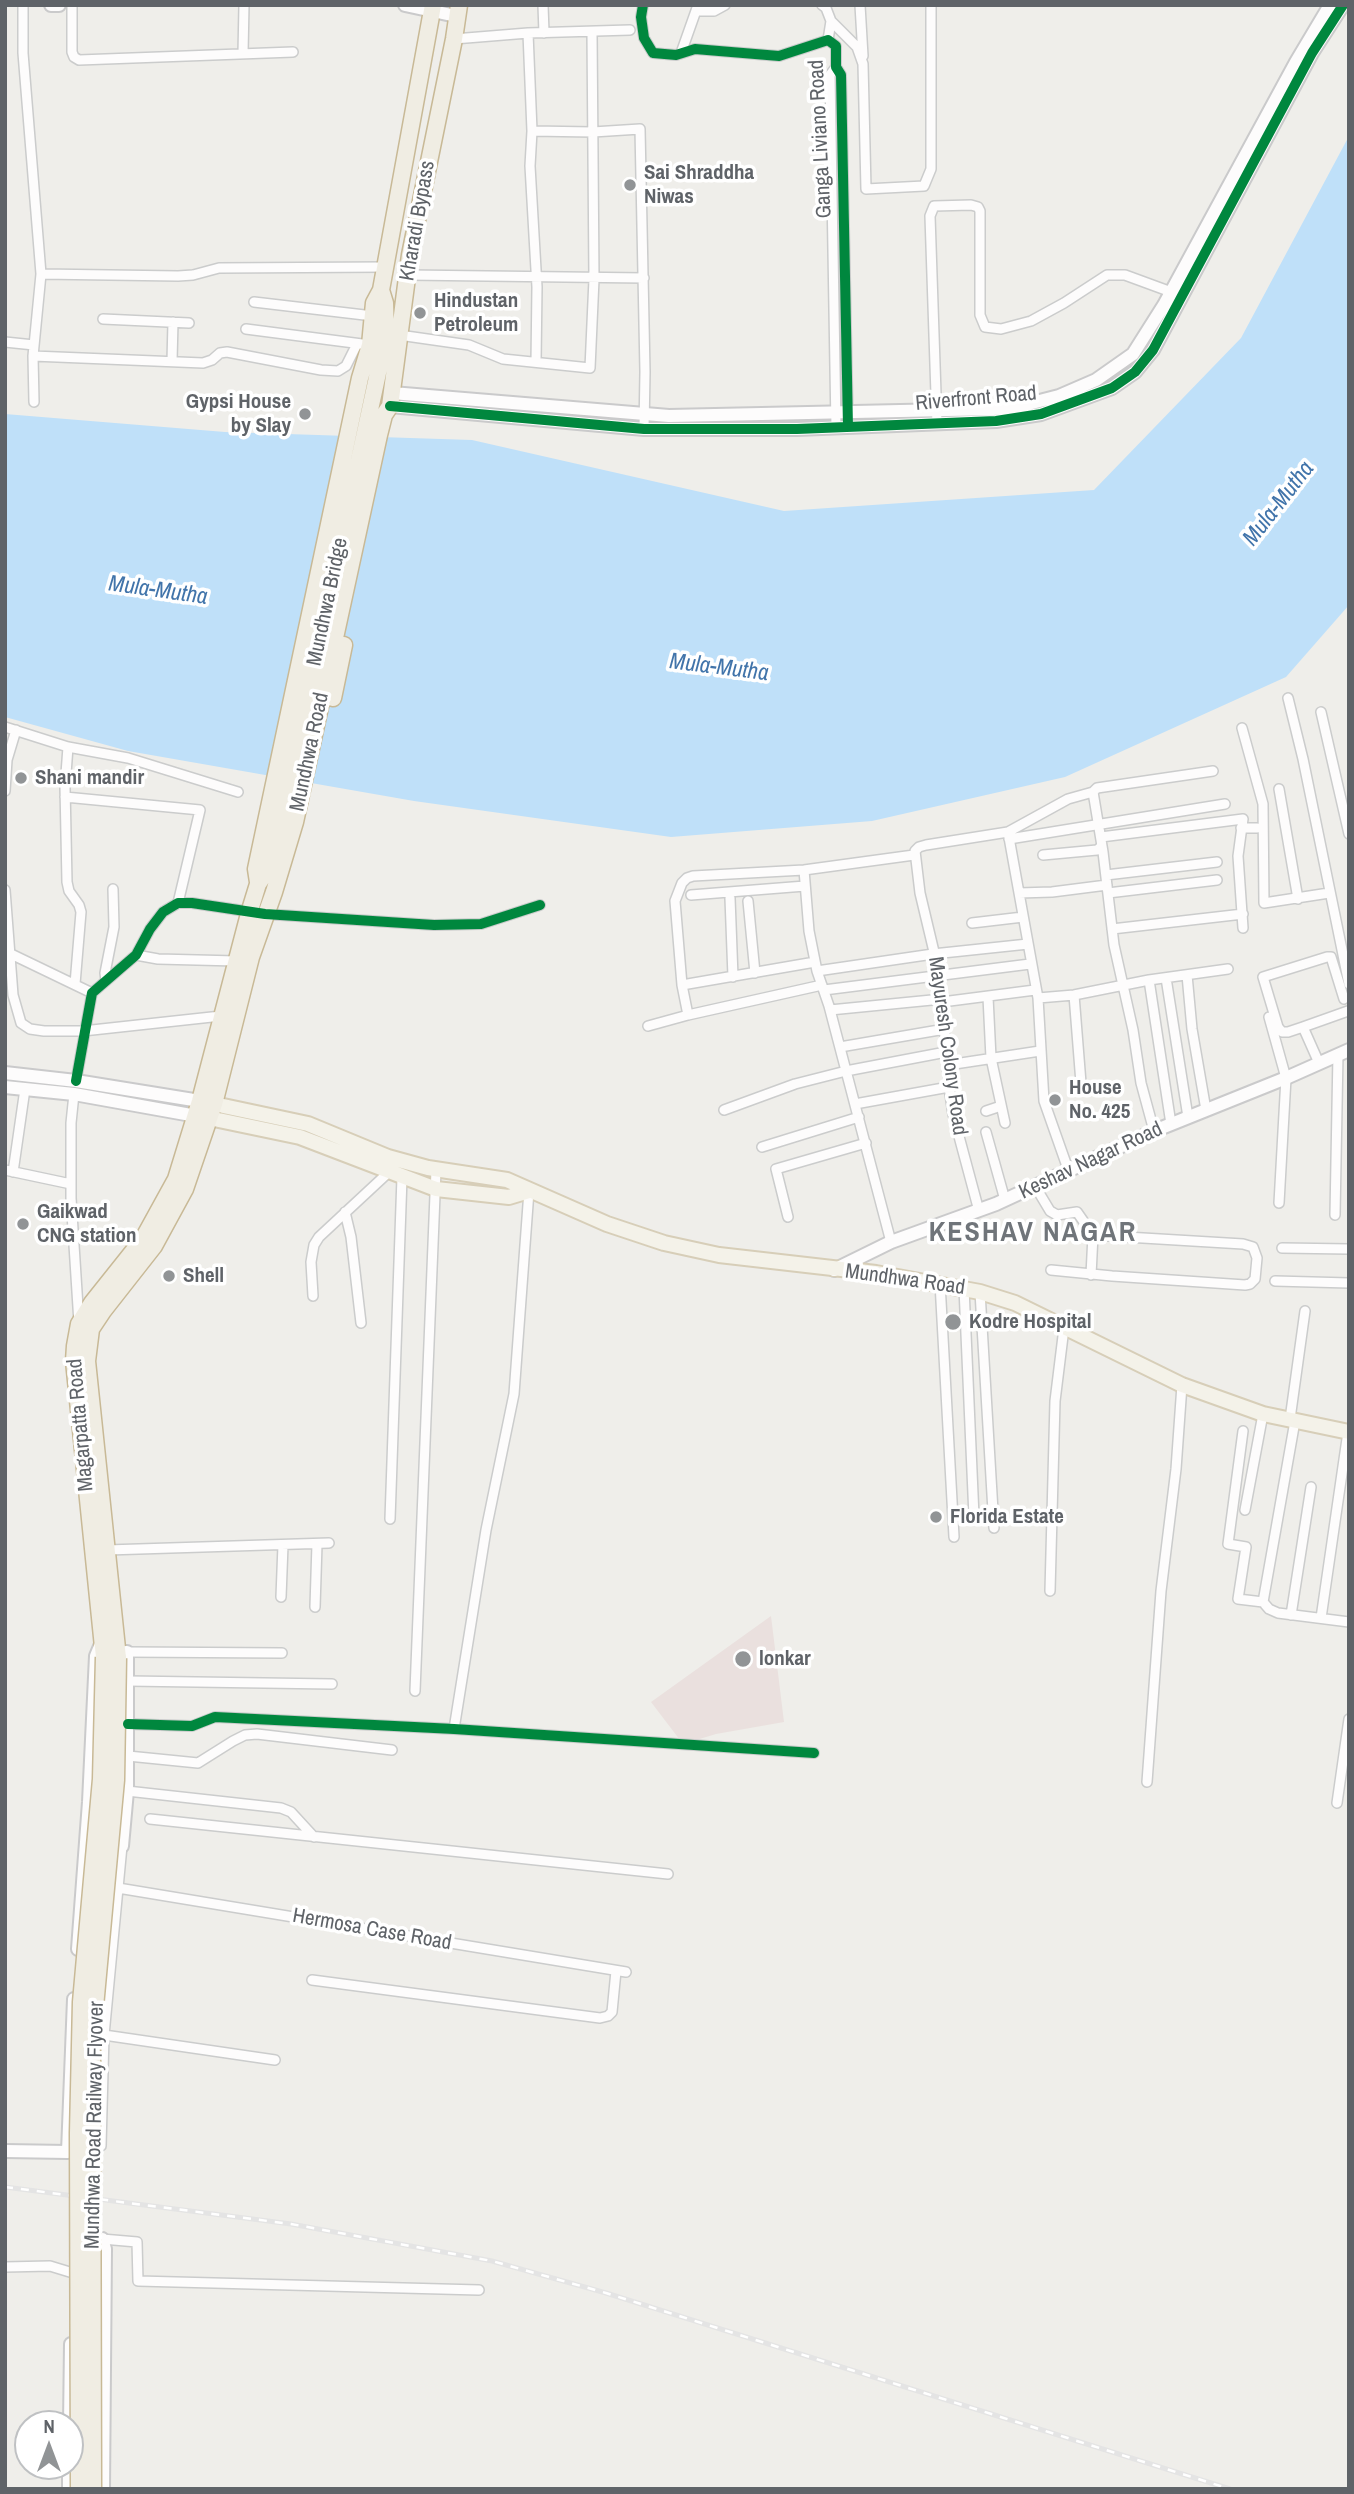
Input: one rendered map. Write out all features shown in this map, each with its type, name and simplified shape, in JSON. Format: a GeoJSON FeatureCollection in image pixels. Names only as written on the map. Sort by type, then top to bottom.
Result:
{"type":"FeatureCollection","features":[{"type":"Feature","properties":{"kind":"highway","name":"Kharadi Bypass"},"geometry":{"type":"LineString","coordinates":[[368,382],[386,336],[385,303],[381,290],[433,7]]}},
{"type":"Feature","properties":{"kind":"highway","name":"Kharadi Bypass"},"geometry":{"type":"LineString","coordinates":[[391,399],[414,230],[458,11]]}},
{"type":"Feature","properties":{"kind":"highway"},"geometry":{"type":"LineString","coordinates":[[368,382],[364,344],[373,316],[374,303],[381,290]]}},
{"type":"Feature","properties":{"kind":"highway","name":"Mundhwa Bridge"},"geometry":{"type":"LineString","coordinates":[[287,819],[368,382]]}},
{"type":"Feature","properties":{"kind":"highway","name":"Mundhwa Road"},"geometry":{"type":"LineString","coordinates":[[258,912],[258,884],[266,872],[287,819],[384,435],[393,416],[391,399]]}},
{"type":"Feature","properties":{"kind":"highway","name":"Magarpatta Road"},"geometry":{"type":"LineString","coordinates":[[114,1650],[74,1361],[79,1324],[92,1303],[143,1239],[158,1214],[205,1110],[221,1016],[236,961],[258,912],[274,892],[287,819]]}},
{"type":"Feature","properties":{"kind":"highway","name":"Magarpatta Road"},"geometry":{"type":"LineString","coordinates":[[114,1650],[107,1550],[87,1361],[92,1329],[154,1246],[185,1189],[205,1110],[251,957],[258,912]]}},
{"type":"Feature","properties":{"kind":"highway","name":"Mundhwa Road Railway Flyover"},"geometry":{"type":"LineString","coordinates":[[79,2489],[78,2133],[81,2002],[114,1650]]}},
{"type":"Feature","properties":{"kind":"highway","name":"Mundhwa Road Railway Flyover"},"geometry":{"type":"LineString","coordinates":[[93,2489],[92,2039],[116,1780],[114,1650]]}},
{"type":"Feature","properties":{"kind":"main road","name":"Mundhwa Road"},"geometry":{"type":"LineString","coordinates":[[205,1110],[308,1124],[388,1157],[436,1170],[507,1180],[607,1223],[664,1243],[762,1261],[876,1273],[980,1292],[1015,1303],[1181,1385],[1263,1414],[1348,1432]]}},
{"type":"Feature","properties":{"kind":"main road","name":"Mundhwa Road"},"geometry":{"type":"LineString","coordinates":[[205,1110],[300,1137],[436,1189],[509,1197],[529,1191]]}},
{"type":"Feature","properties":{"kind":"street"},"geometry":{"type":"LineString","coordinates":[[23,5],[24,64],[41,274],[33,356],[34,401]]}},
{"type":"Feature","properties":{"kind":"street"},"geometry":{"type":"LineString","coordinates":[[51,5],[59,5]]}},
{"type":"Feature","properties":{"kind":"street"},"geometry":{"type":"LineString","coordinates":[[72,5],[72,52],[79,60],[293,52]]}},
{"type":"Feature","properties":{"kind":"street"},"geometry":{"type":"LineString","coordinates":[[243,53],[244,5]]}},
{"type":"Feature","properties":{"kind":"street"},"geometry":{"type":"LineString","coordinates":[[405,5],[458,11]]}},
{"type":"Feature","properties":{"kind":"street"},"geometry":{"type":"LineString","coordinates":[[543,5],[544,33]]}},
{"type":"Feature","properties":{"kind":"street","name":"Ganga Liviano Road"},"geometry":{"type":"LineString","coordinates":[[643,5],[641,18],[644,38],[653,53],[681,54],[695,49],[779,56],[828,40]]}},
{"type":"Feature","properties":{"kind":"street"},"geometry":{"type":"LineString","coordinates":[[681,54],[697,8],[714,11],[725,5]]}},
{"type":"Feature","properties":{"kind":"street"},"geometry":{"type":"LineString","coordinates":[[822,5],[831,21],[857,47],[863,64]]}},
{"type":"Feature","properties":{"kind":"street"},"geometry":{"type":"LineString","coordinates":[[860,5],[866,189],[924,186],[932,169],[931,5]]}},
{"type":"Feature","properties":{"kind":"street","name":"Riverfront Road"},"geometry":{"type":"LineString","coordinates":[[391,399],[644,429],[936,418],[1024,405],[1059,396],[1096,380],[1133,354],[1177,294],[1301,64],[1334,9]]}},
{"type":"Feature","properties":{"kind":"street","name":"Ganga Liviano Road"},"geometry":{"type":"LineString","coordinates":[[828,40],[831,21]]}},
{"type":"Feature","properties":{"kind":"street"},"geometry":{"type":"LineString","coordinates":[[454,39],[528,33],[630,30]]}},
{"type":"Feature","properties":{"kind":"street"},"geometry":{"type":"LineString","coordinates":[[399,335],[468,345],[503,359],[590,368],[594,279],[592,32]]}},
{"type":"Feature","properties":{"kind":"street"},"geometry":{"type":"LineString","coordinates":[[528,33],[536,362]]}},
{"type":"Feature","properties":{"kind":"street","name":"Ganga Liviano Road"},"geometry":{"type":"LineString","coordinates":[[828,40],[836,46],[836,67],[841,75],[842,420]]}},
{"type":"Feature","properties":{"kind":"street","name":"Ganga Liviano Road"},"geometry":{"type":"LineString","coordinates":[[836,67],[830,75],[842,420]]}},
{"type":"Feature","properties":{"kind":"street"},"geometry":{"type":"LineString","coordinates":[[532,131],[593,132],[640,129],[644,429]]}},
{"type":"Feature","properties":{"kind":"street"},"geometry":{"type":"LineString","coordinates":[[832,185],[843,183]]}},
{"type":"Feature","properties":{"kind":"street"},"geometry":{"type":"LineString","coordinates":[[936,418],[930,216],[934,206],[971,205],[979,209],[980,315],[985,327],[1000,329],[1031,321],[1107,275],[1125,275],[1177,294]]}},
{"type":"Feature","properties":{"kind":"street"},"geometry":{"type":"LineString","coordinates":[[41,274],[178,276],[219,268],[385,267]]}},
{"type":"Feature","properties":{"kind":"street"},"geometry":{"type":"LineString","coordinates":[[408,275],[644,278]]}},
{"type":"Feature","properties":{"kind":"street"},"geometry":{"type":"LineString","coordinates":[[254,302],[373,316]]}},
{"type":"Feature","properties":{"kind":"street"},"geometry":{"type":"LineString","coordinates":[[103,319],[189,323]]}},
{"type":"Feature","properties":{"kind":"street"},"geometry":{"type":"LineString","coordinates":[[172,361],[173,323]]}},
{"type":"Feature","properties":{"kind":"street"},"geometry":{"type":"LineString","coordinates":[[246,329],[364,344]]}},
{"type":"Feature","properties":{"kind":"street"},"geometry":{"type":"LineString","coordinates":[[5,342],[34,345]]}},
{"type":"Feature","properties":{"kind":"street"},"geometry":{"type":"LineString","coordinates":[[33,356],[208,362],[220,353],[227,352],[338,371],[346,366],[364,344]]}},
{"type":"Feature","properties":{"kind":"street","name":"Riverfront Road"},"geometry":{"type":"LineString","coordinates":[[391,399],[645,415],[842,420]]}},
{"type":"Feature","properties":{"kind":"street"},"geometry":{"type":"LineString","coordinates":[[1288,698],[1349,984]]}},
{"type":"Feature","properties":{"kind":"street"},"geometry":{"type":"LineString","coordinates":[[1321,712],[1349,834]]}},
{"type":"Feature","properties":{"kind":"street"},"geometry":{"type":"LineString","coordinates":[[5,727],[68,747],[128,758],[238,792]]}},
{"type":"Feature","properties":{"kind":"street"},"geometry":{"type":"LineString","coordinates":[[1242,729],[1263,804],[1262,898],[1267,904],[1329,893]]}},
{"type":"Feature","properties":{"kind":"street"},"geometry":{"type":"LineString","coordinates":[[5,790],[7,760],[16,730]]}},
{"type":"Feature","properties":{"kind":"street"},"geometry":{"type":"LineString","coordinates":[[68,747],[65,797],[67,883],[81,912],[75,984]]}},
{"type":"Feature","properties":{"kind":"street"},"geometry":{"type":"LineString","coordinates":[[1009,836],[1068,799],[1093,792],[1097,788],[1213,771]]}},
{"type":"Feature","properties":{"kind":"street"},"geometry":{"type":"LineString","coordinates":[[1279,789],[1298,899]]}},
{"type":"Feature","properties":{"kind":"street"},"geometry":{"type":"LineString","coordinates":[[1093,792],[1122,986],[1133,1030],[1141,1083],[1154,1131]]}},
{"type":"Feature","properties":{"kind":"street"},"geometry":{"type":"LineString","coordinates":[[65,797],[200,810],[178,903]]}},
{"type":"Feature","properties":{"kind":"street"},"geometry":{"type":"LineString","coordinates":[[688,1015],[682,985],[675,901],[682,883],[693,876],[804,870],[914,855],[919,847],[926,845],[1009,836],[1225,804]]}},
{"type":"Feature","properties":{"kind":"street"},"geometry":{"type":"LineString","coordinates":[[1170,813],[1172,829]]}},
{"type":"Feature","properties":{"kind":"street"},"geometry":{"type":"LineString","coordinates":[[1101,841],[1242,819],[1238,856],[1243,928]]}},
{"type":"Feature","properties":{"kind":"street"},"geometry":{"type":"LineString","coordinates":[[1241,828],[1257,828]]}},
{"type":"Feature","properties":{"kind":"street"},"geometry":{"type":"LineString","coordinates":[[1009,836],[1036,994],[1044,1101],[1069,1171]]}},
{"type":"Feature","properties":{"kind":"street"},"geometry":{"type":"LineString","coordinates":[[1044,855],[1097,850],[1101,841]]}},
{"type":"Feature","properties":{"kind":"street","name":"Mayuresh Colony Road"},"geometry":{"type":"LineString","coordinates":[[914,855],[940,977],[953,1114],[979,1211]]}},
{"type":"Feature","properties":{"kind":"street"},"geometry":{"type":"LineString","coordinates":[[1106,875],[1217,862]]}},
{"type":"Feature","properties":{"kind":"street"},"geometry":{"type":"LineString","coordinates":[[804,870],[809,930],[816,966],[891,1242]]}},
{"type":"Feature","properties":{"kind":"street"},"geometry":{"type":"LineString","coordinates":[[1019,893],[1217,880]]}},
{"type":"Feature","properties":{"kind":"street"},"geometry":{"type":"LineString","coordinates":[[691,895],[805,886]]}},
{"type":"Feature","properties":{"kind":"street"},"geometry":{"type":"LineString","coordinates":[[106,981],[105,973],[114,927],[113,889]]}},
{"type":"Feature","properties":{"kind":"street"},"geometry":{"type":"LineString","coordinates":[[5,890],[13,995],[20,1023],[30,1029],[83,1031],[221,1016]]}},
{"type":"Feature","properties":{"kind":"street"},"geometry":{"type":"LineString","coordinates":[[730,898],[733,977]]}},
{"type":"Feature","properties":{"kind":"street"},"geometry":{"type":"LineString","coordinates":[[748,901],[755,973]]}},
{"type":"Feature","properties":{"kind":"street"},"geometry":{"type":"LineString","coordinates":[[79,1324],[71,1184],[71,1123],[83,1031],[92,993],[136,955],[163,912],[178,903],[192,903],[258,912],[446,925],[481,924],[540,905]]}},
{"type":"Feature","properties":{"kind":"street"},"geometry":{"type":"LineString","coordinates":[[1112,929],[1243,914]]}},
{"type":"Feature","properties":{"kind":"street"},"geometry":{"type":"LineString","coordinates":[[972,923],[1023,917]]}},
{"type":"Feature","properties":{"kind":"street"},"geometry":{"type":"LineString","coordinates":[[682,985],[755,973],[1027,944]]}},
{"type":"Feature","properties":{"kind":"street"},"geometry":{"type":"LineString","coordinates":[[11,954],[92,993]]}},
{"type":"Feature","properties":{"kind":"street"},"geometry":{"type":"LineString","coordinates":[[136,955],[158,959],[236,961]]}},
{"type":"Feature","properties":{"kind":"street"},"geometry":{"type":"LineString","coordinates":[[1344,999],[1331,957],[1264,977],[1278,1027],[1282,1032],[1348,1011]]}},
{"type":"Feature","properties":{"kind":"street"},"geometry":{"type":"LineString","coordinates":[[648,1026],[823,987],[940,977],[1030,964]]}},
{"type":"Feature","properties":{"kind":"street"},"geometry":{"type":"LineString","coordinates":[[830,1010],[1036,994],[1074,995],[1149,980],[1228,969]]}},
{"type":"Feature","properties":{"kind":"street"},"geometry":{"type":"LineString","coordinates":[[1187,975],[1192,1029],[1206,1110]]}},
{"type":"Feature","properties":{"kind":"street"},"geometry":{"type":"LineString","coordinates":[[1166,978],[1188,1117]]}},
{"type":"Feature","properties":{"kind":"street"},"geometry":{"type":"LineString","coordinates":[[1149,980],[1171,1124]]}},
{"type":"Feature","properties":{"kind":"street"},"geometry":{"type":"LineString","coordinates":[[1074,995],[1081,1083]]}},
{"type":"Feature","properties":{"kind":"street"},"geometry":{"type":"LineString","coordinates":[[988,998],[991,1059],[1005,1123]]}},
{"type":"Feature","properties":{"kind":"street"},"geometry":{"type":"LineString","coordinates":[[1269,1017],[1286,1078],[1279,1203]]}},
{"type":"Feature","properties":{"kind":"street"},"geometry":{"type":"LineString","coordinates":[[1303,1027],[1319,1063]]}},
{"type":"Feature","properties":{"kind":"street"},"geometry":{"type":"LineString","coordinates":[[840,1047],[945,1029]]}},
{"type":"Feature","properties":{"kind":"street"},"geometry":{"type":"LineString","coordinates":[[948,1065],[1040,1051]]}},
{"type":"Feature","properties":{"kind":"street"},"geometry":{"type":"LineString","coordinates":[[724,1111],[795,1084],[846,1071],[946,1052]]}},
{"type":"Feature","properties":{"kind":"street"},"geometry":{"type":"LineString","coordinates":[[1335,1214],[1343,1052]]}},
{"type":"Feature","properties":{"kind":"street","name":"Keshav Nagar Road"},"geometry":{"type":"LineString","coordinates":[[834,1270],[891,1242],[979,1211],[1154,1131],[1343,1052]]}},
{"type":"Feature","properties":{"kind":"street","name":"Mundhwa Road"},"geometry":{"type":"LineString","coordinates":[[5,1073],[205,1110]]}},
{"type":"Feature","properties":{"kind":"street","name":"Mundhwa Road"},"geometry":{"type":"LineString","coordinates":[[5,1087],[75,1087]]}},
{"type":"Feature","properties":{"kind":"street"},"geometry":{"type":"LineString","coordinates":[[855,1104],[949,1087]]}},
{"type":"Feature","properties":{"kind":"street"},"geometry":{"type":"LineString","coordinates":[[25,1088],[9,1171],[71,1184]]}},
{"type":"Feature","properties":{"kind":"street"},"geometry":{"type":"LineString","coordinates":[[986,1111],[1002,1106]]}},
{"type":"Feature","properties":{"kind":"street"},"geometry":{"type":"LineString","coordinates":[[761,1147],[859,1117]]}},
{"type":"Feature","properties":{"kind":"street"},"geometry":{"type":"LineString","coordinates":[[986,1132],[1005,1200]]}},
{"type":"Feature","properties":{"kind":"street"},"geometry":{"type":"LineString","coordinates":[[788,1217],[776,1169],[866,1143]]}},
{"type":"Feature","properties":{"kind":"street"},"geometry":{"type":"LineString","coordinates":[[415,1691],[436,1170]]}},
{"type":"Feature","properties":{"kind":"street"},"geometry":{"type":"LineString","coordinates":[[313,1296],[311,1262],[314,1245],[319,1237],[345,1212],[396,1174]]}},
{"type":"Feature","properties":{"kind":"street"},"geometry":{"type":"LineString","coordinates":[[390,1519],[396,1174]]}},
{"type":"Feature","properties":{"kind":"street"},"geometry":{"type":"LineString","coordinates":[[1035,1186],[1050,1212],[1057,1215],[1077,1212],[1093,1235],[1091,1275]]}},
{"type":"Feature","properties":{"kind":"street"},"geometry":{"type":"LineString","coordinates":[[454,1729],[486,1530],[514,1394],[529,1191]]}},
{"type":"Feature","properties":{"kind":"street"},"geometry":{"type":"LineString","coordinates":[[345,1212],[351,1237],[360,1323]]}},
{"type":"Feature","properties":{"kind":"street"},"geometry":{"type":"LineString","coordinates":[[1051,1270],[1091,1275],[1245,1284],[1250,1284],[1255,1279],[1257,1258],[1253,1247],[1243,1244],[1093,1235]]}},
{"type":"Feature","properties":{"kind":"street"},"geometry":{"type":"LineString","coordinates":[[1282,1248],[1349,1249]]}},
{"type":"Feature","properties":{"kind":"street"},"geometry":{"type":"LineString","coordinates":[[1275,1281],[1349,1283]]}},
{"type":"Feature","properties":{"kind":"street"},"geometry":{"type":"LineString","coordinates":[[940,1283],[954,1537]]}},
{"type":"Feature","properties":{"kind":"street"},"geometry":{"type":"LineString","coordinates":[[964,1288],[974,1517]]}},
{"type":"Feature","properties":{"kind":"street"},"geometry":{"type":"LineString","coordinates":[[980,1292],[994,1528]]}},
{"type":"Feature","properties":{"kind":"street"},"geometry":{"type":"LineString","coordinates":[[1305,1311],[1292,1420],[1264,1602],[1269,1609],[1291,1615],[1349,1622]]}},
{"type":"Feature","properties":{"kind":"street"},"geometry":{"type":"LineString","coordinates":[[1050,1591],[1055,1401],[1064,1328]]}},
{"type":"Feature","properties":{"kind":"street"},"geometry":{"type":"LineString","coordinates":[[1147,1782],[1161,1591],[1176,1469],[1181,1385]]}},
{"type":"Feature","properties":{"kind":"street"},"geometry":{"type":"LineString","coordinates":[[1245,1510],[1263,1414]]}},
{"type":"Feature","properties":{"kind":"street"},"geometry":{"type":"LineString","coordinates":[[1243,1431],[1227,1544],[1246,1547],[1238,1598],[1264,1602]]}},
{"type":"Feature","properties":{"kind":"street"},"geometry":{"type":"LineString","coordinates":[[1321,1618],[1348,1432]]}},
{"type":"Feature","properties":{"kind":"street"},"geometry":{"type":"LineString","coordinates":[[1291,1615],[1311,1487]]}},
{"type":"Feature","properties":{"kind":"street"},"geometry":{"type":"LineString","coordinates":[[107,1550],[329,1543]]}},
{"type":"Feature","properties":{"kind":"street"},"geometry":{"type":"LineString","coordinates":[[315,1607],[317,1544]]}},
{"type":"Feature","properties":{"kind":"street"},"geometry":{"type":"LineString","coordinates":[[281,1597],[283,1545]]}},
{"type":"Feature","properties":{"kind":"street"},"geometry":{"type":"LineString","coordinates":[[101,2146],[104,2035],[128,1756],[128,1681],[114,1650]]}},
{"type":"Feature","properties":{"kind":"street"},"geometry":{"type":"LineString","coordinates":[[5,2151],[68,2152],[72,2026],[86,1843],[96,1656],[114,1650],[282,1653]]}},
{"type":"Feature","properties":{"kind":"street"},"geometry":{"type":"LineString","coordinates":[[128,1681],[332,1684]]}},
{"type":"Feature","properties":{"kind":"street"},"geometry":{"type":"LineString","coordinates":[[128,1724],[192,1726],[215,1717],[454,1729],[814,1753]]}},
{"type":"Feature","properties":{"kind":"street"},"geometry":{"type":"LineString","coordinates":[[1337,1803],[1349,1719]]}},
{"type":"Feature","properties":{"kind":"street"},"geometry":{"type":"LineString","coordinates":[[128,1756],[198,1763],[245,1735],[257,1734],[393,1750]]}},
{"type":"Feature","properties":{"kind":"street"},"geometry":{"type":"LineString","coordinates":[[127,1791],[281,1808],[290,1812],[314,1837]]}},
{"type":"Feature","properties":{"kind":"street"},"geometry":{"type":"LineString","coordinates":[[150,1819],[668,1874]]}},
{"type":"Feature","properties":{"kind":"street"},"geometry":{"type":"LineString","coordinates":[[86,1843],[122,1846]]}},
{"type":"Feature","properties":{"kind":"street","name":"Hermosa Case Road"},"geometry":{"type":"LineString","coordinates":[[118,1888],[621,1972],[612,2011],[600,2018],[312,1980]]}},
{"type":"Feature","properties":{"kind":"street"},"geometry":{"type":"LineString","coordinates":[[104,2035],[275,2060]]}},
{"type":"Feature","properties":{"kind":"street"},"geometry":{"type":"LineString","coordinates":[[70,2410],[75,2239],[136,2242],[138,2281],[479,2290]]}},
{"type":"Feature","properties":{"kind":"street"},"geometry":{"type":"LineString","coordinates":[[102,2239],[106,2281],[103,2489]]}},
{"type":"Feature","properties":{"kind":"street"},"geometry":{"type":"LineString","coordinates":[[5,2267],[50,2266],[73,2273]]}},
{"type":"Feature","properties":{"kind":"street"},"geometry":{"type":"LineString","coordinates":[[84,2429],[103,2429]]}},
{"type":"Feature","properties":{"kind":"shaded area","name":"lonkar"},"geometry":{"type":"Polygon","coordinates":[[[771,1616],[784,1722],[716,1734],[683,1744],[651,1702],[771,1616]]]}},
{"type":"Feature","properties":{"kind":"water","name":"Mula-Mutha"},"geometry":{"type":"Polygon","coordinates":[[[1349,136],[1349,605],[1286,677],[1065,777],[872,821],[671,837],[414,801],[128,751],[5,717],[5,414],[225,432],[472,440],[784,511],[1094,490],[1241,338],[1349,136]]]}},
{"type":"Feature","properties":{"kind":"railway"},"geometry":{"type":"LineString","coordinates":[[5,2187],[291,2224],[492,2261],[606,2293],[1230,2489]]}},
{"type":"Feature","properties":{"kind":"cycle path"},"geometry":{"type":"LineString","coordinates":[[643,5],[641,17],[644,38],[653,53],[676,55],[695,49],[779,56],[828,40],[836,46],[836,67],[841,75],[848,427]]}},
{"type":"Feature","properties":{"kind":"cycle path"},"geometry":{"type":"LineString","coordinates":[[390,406],[644,429],[797,429],[996,421],[1041,414],[1112,388],[1135,372],[1153,350],[1312,53],[1343,5]]}},
{"type":"Feature","properties":{"kind":"cycle path"},"geometry":{"type":"LineString","coordinates":[[76,1081],[92,993],[136,955],[163,912],[178,903],[265,914],[434,925],[481,924],[540,905]]}},
{"type":"Feature","properties":{"kind":"cycle path"},"geometry":{"type":"LineString","coordinates":[[128,1724],[192,1726],[215,1717],[454,1729],[814,1753]]}},
{"type":"Feature","properties":{"kind":"place","name":"Sai Shraddha Niwas"},"geometry":{"type":"Point","coordinates":[630,185]}},
{"type":"Feature","properties":{"kind":"place","name":"Hindustan Petroleum"},"geometry":{"type":"Point","coordinates":[420,313]}},
{"type":"Feature","properties":{"kind":"place","name":"Gypsi House by Slay"},"geometry":{"type":"Point","coordinates":[305,414]}},
{"type":"Feature","properties":{"kind":"place","name":"Shani mandir"},"geometry":{"type":"Point","coordinates":[21,778]}},
{"type":"Feature","properties":{"kind":"place","name":"House No. 425"},"geometry":{"type":"Point","coordinates":[1055,1100]}},
{"type":"Feature","properties":{"kind":"place","name":"Gaikwad CNG station"},"geometry":{"type":"Point","coordinates":[23,1224]}},
{"type":"Feature","properties":{"kind":"place","name":"Shell"},"geometry":{"type":"Point","coordinates":[169,1276]}},
{"type":"Feature","properties":{"kind":"place","name":"Kodre Hospital"},"geometry":{"type":"Point","coordinates":[953,1322]}},
{"type":"Feature","properties":{"kind":"place","name":"Florida Estate"},"geometry":{"type":"Point","coordinates":[936,1517]}},
{"type":"Feature","properties":{"kind":"place","name":"lonkar"},"geometry":{"type":"Point","coordinates":[743,1659]}},
{"type":"Feature","properties":{"kind":"district","name":"KESHAV NAGAR"},"geometry":{"type":"Point","coordinates":[1033,1233]}}]}
